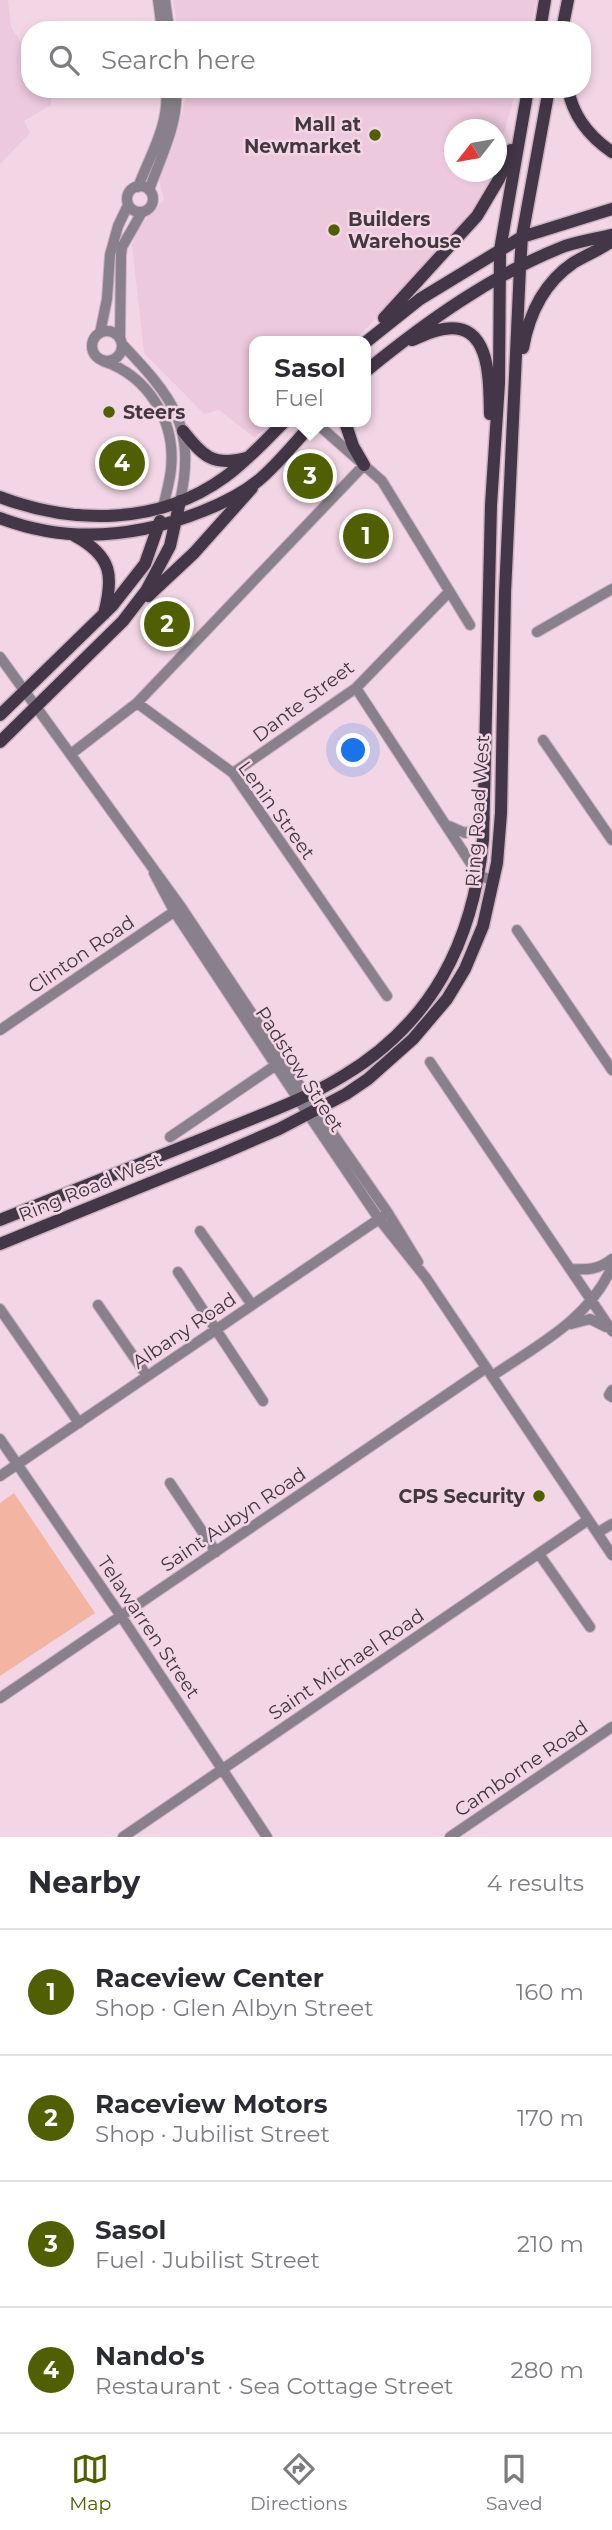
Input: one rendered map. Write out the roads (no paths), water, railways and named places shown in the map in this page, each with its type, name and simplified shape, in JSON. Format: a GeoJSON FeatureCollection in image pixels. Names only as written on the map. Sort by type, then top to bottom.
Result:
{"type":"FeatureCollection","features":[{"type":"Feature","properties":{"kind":"main road"},"geometry":{"type":"LineString","coordinates":[[542,21],[545,0]]}},
{"type":"Feature","properties":{"kind":"main road"},"geometry":{"type":"LineString","coordinates":[[564,21],[568,0]]}},
{"type":"Feature","properties":{"kind":"main road"},"geometry":{"type":"LineString","coordinates":[[371,336],[388,313],[477,216],[499,178],[520,131],[526,98]]}},
{"type":"Feature","properties":{"kind":"main road","name":"Ring Road West"},"geometry":{"type":"LineString","coordinates":[[0,1244],[219,1155],[312,1112],[368,1079],[431,1020],[447,999],[474,949],[484,926],[494,880],[501,813],[505,593],[520,267],[522,237],[548,98]]}},
{"type":"Feature","properties":{"kind":"main road"},"geometry":{"type":"LineString","coordinates":[[571,98],[577,115],[588,132],[612,152]]}},
{"type":"Feature","properties":{"kind":"main road","name":"Ring Road West"},"geometry":{"type":"LineString","coordinates":[[0,1220],[302,1097],[340,1078],[384,1048],[427,1002],[447,971],[464,934],[479,876],[485,818],[491,505],[499,383],[500,250],[520,131]]}},
{"type":"Feature","properties":{"kind":"main road"},"geometry":{"type":"LineString","coordinates":[[371,338],[420,299],[522,237],[612,209]]}},
{"type":"Feature","properties":{"kind":"main road"},"geometry":{"type":"LineString","coordinates":[[371,367],[436,317],[520,267],[567,246],[612,235]]}},
{"type":"Feature","properties":{"kind":"main road"},"geometry":{"type":"LineString","coordinates":[[516,386],[529,321],[538,301],[560,273],[612,241]]}},
{"type":"Feature","properties":{"kind":"main road"},"geometry":{"type":"LineString","coordinates":[[399,345],[446,328],[459,329],[472,335],[481,346],[488,365],[490,419],[495,450]]}},
{"type":"Feature","properties":{"kind":"main road"},"geometry":{"type":"LineString","coordinates":[[0,497],[44,512],[94,517],[123,516],[163,507],[224,478],[251,456],[279,427]]}},
{"type":"Feature","properties":{"kind":"main road"},"geometry":{"type":"LineString","coordinates":[[0,742],[194,554],[257,481],[309,427]]}},
{"type":"Feature","properties":{"kind":"main road"},"geometry":{"type":"LineString","coordinates":[[347,427],[364,465]]}},
{"type":"Feature","properties":{"kind":"main road"},"geometry":{"type":"LineString","coordinates":[[183,431],[197,449],[211,459],[228,462],[251,456]]}},
{"type":"Feature","properties":{"kind":"main road"},"geometry":{"type":"LineString","coordinates":[[0,518],[19,525],[71,534],[122,534],[175,522],[214,506],[257,481]]}},
{"type":"Feature","properties":{"kind":"main road"},"geometry":{"type":"LineString","coordinates":[[123,621],[154,580],[170,546],[180,501]]}},
{"type":"Feature","properties":{"kind":"main road"},"geometry":{"type":"LineString","coordinates":[[0,715],[104,614],[145,565],[163,507]]}},
{"type":"Feature","properties":{"kind":"main road"},"geometry":{"type":"LineString","coordinates":[[71,534],[92,547],[108,565],[111,588],[104,614]]}},
{"type":"Feature","properties":{"kind":"street"},"geometry":{"type":"LineString","coordinates":[[158,0],[165,21]]}},
{"type":"Feature","properties":{"kind":"street"},"geometry":{"type":"LineString","coordinates":[[165,0],[167,21]]}},
{"type":"Feature","properties":{"kind":"street"},"geometry":{"type":"LineString","coordinates":[[100,333],[107,299],[110,255],[118,226],[128,205],[128,193],[138,187],[163,125],[167,98]]}},
{"type":"Feature","properties":{"kind":"street"},"geometry":{"type":"LineString","coordinates":[[103,361],[117,357],[121,342],[122,247],[142,212],[149,208],[152,201],[149,190],[172,128],[176,98]]}},
{"type":"Feature","properties":{"kind":"street"},"geometry":{"type":"LineString","coordinates":[[138,187],[149,190]]}},
{"type":"Feature","properties":{"kind":"street"},"geometry":{"type":"LineString","coordinates":[[128,205],[142,212]]}},
{"type":"Feature","properties":{"kind":"street"},"geometry":{"type":"LineString","coordinates":[[163,507],[172,454],[163,415],[147,390],[131,374],[122,367],[97,358],[92,349],[93,340],[100,333],[109,331],[121,342],[171,402],[183,431],[186,467],[180,501]]}},
{"type":"Feature","properties":{"kind":"street"},"geometry":{"type":"LineString","coordinates":[[320,427],[382,481],[470,625]]}},
{"type":"Feature","properties":{"kind":"street"},"geometry":{"type":"LineString","coordinates":[[71,754],[138,703],[364,465]]}},
{"type":"Feature","properties":{"kind":"street"},"geometry":{"type":"LineString","coordinates":[[537,632],[612,589]]}},
{"type":"Feature","properties":{"kind":"street","name":"Dante Street"},"geometry":{"type":"LineString","coordinates":[[233,773],[356,688],[449,592]]}},
{"type":"Feature","properties":{"kind":"street","name":"Padstow Street"},"geometry":{"type":"LineString","coordinates":[[0,657],[155,873],[276,1065],[302,1097]]}},
{"type":"Feature","properties":{"kind":"street"},"geometry":{"type":"LineString","coordinates":[[356,688],[479,876],[494,880]]}},
{"type":"Feature","properties":{"kind":"street","name":"Lenin Street"},"geometry":{"type":"LineString","coordinates":[[138,703],[233,773],[387,996]]}},
{"type":"Feature","properties":{"kind":"street"},"geometry":{"type":"LineString","coordinates":[[543,740],[612,840]]}},
{"type":"Feature","properties":{"kind":"street"},"geometry":{"type":"LineString","coordinates":[[448,826],[465,833],[476,829],[485,818]]}},
{"type":"Feature","properties":{"kind":"street","name":"Padstow Street"},"geometry":{"type":"LineString","coordinates":[[177,909],[612,1555]]}},
{"type":"Feature","properties":{"kind":"street","name":"Clinton Road"},"geometry":{"type":"LineString","coordinates":[[0,1030],[177,909]]}},
{"type":"Feature","properties":{"kind":"street"},"geometry":{"type":"LineString","coordinates":[[517,930],[612,1070]]}},
{"type":"Feature","properties":{"kind":"street"},"geometry":{"type":"LineString","coordinates":[[430,1062],[612,1331]]}},
{"type":"Feature","properties":{"kind":"street"},"geometry":{"type":"LineString","coordinates":[[170,1137],[276,1065]]}},
{"type":"Feature","properties":{"kind":"street","name":"Albany Road"},"geometry":{"type":"LineString","coordinates":[[0,1476],[384,1216]]}},
{"type":"Feature","properties":{"kind":"street"},"geometry":{"type":"LineString","coordinates":[[200,1231],[252,1305]]}},
{"type":"Feature","properties":{"kind":"street"},"geometry":{"type":"LineString","coordinates":[[570,1269],[594,1269],[612,1259]]}},
{"type":"Feature","properties":{"kind":"street","name":"Saint Aubyn Road"},"geometry":{"type":"LineString","coordinates":[[0,1698],[215,1552],[489,1372],[567,1325],[600,1293],[612,1267]]}},
{"type":"Feature","properties":{"kind":"street"},"geometry":{"type":"LineString","coordinates":[[178,1272],[263,1401]]}},
{"type":"Feature","properties":{"kind":"street"},"geometry":{"type":"LineString","coordinates":[[99,1305],[147,1376]]}},
{"type":"Feature","properties":{"kind":"street"},"geometry":{"type":"LineString","coordinates":[[0,1309],[79,1423]]}},
{"type":"Feature","properties":{"kind":"street"},"geometry":{"type":"LineString","coordinates":[[567,1325],[590,1319],[612,1331]]}},
{"type":"Feature","properties":{"kind":"street"},"geometry":{"type":"LineString","coordinates":[[612,1390],[609,1395],[612,1397]]}},
{"type":"Feature","properties":{"kind":"street","name":"Telawarren Street"},"geometry":{"type":"LineString","coordinates":[[0,1439],[267,1837]]}},
{"type":"Feature","properties":{"kind":"street"},"geometry":{"type":"LineString","coordinates":[[170,1483],[215,1552]]}},
{"type":"Feature","properties":{"kind":"street","name":"Saint Michael Road"},"geometry":{"type":"LineString","coordinates":[[123,1837],[589,1520]]}},
{"type":"Feature","properties":{"kind":"street"},"geometry":{"type":"LineString","coordinates":[[597,1533],[612,1524]]}},
{"type":"Feature","properties":{"kind":"street"},"geometry":{"type":"LineString","coordinates":[[539,1554],[590,1627]]}},
{"type":"Feature","properties":{"kind":"street","name":"Camborne Road"},"geometry":{"type":"LineString","coordinates":[[450,1837],[612,1727]]}},
{"type":"Feature","properties":{"kind":"place","name":"Mall at Newmarket"},"geometry":{"type":"Point","coordinates":[375,135]}},
{"type":"Feature","properties":{"kind":"place","name":"Builders Warehouse"},"geometry":{"type":"Point","coordinates":[334,230]}},
{"type":"Feature","properties":{"kind":"place","name":"Steers"},"geometry":{"type":"Point","coordinates":[109,412]}},
{"type":"Feature","properties":{"kind":"place","name":"Nando's"},"geometry":{"type":"Point","coordinates":[122,463]}},
{"type":"Feature","properties":{"kind":"place","name":"Sasol"},"geometry":{"type":"Point","coordinates":[310,476]}},
{"type":"Feature","properties":{"kind":"place","name":"Raceview Center"},"geometry":{"type":"Point","coordinates":[366,536]}},
{"type":"Feature","properties":{"kind":"place","name":"Raceview Motors"},"geometry":{"type":"Point","coordinates":[167,624]}},
{"type":"Feature","properties":{"kind":"place","name":"CPS Security"},"geometry":{"type":"Point","coordinates":[539,1496]}}]}
